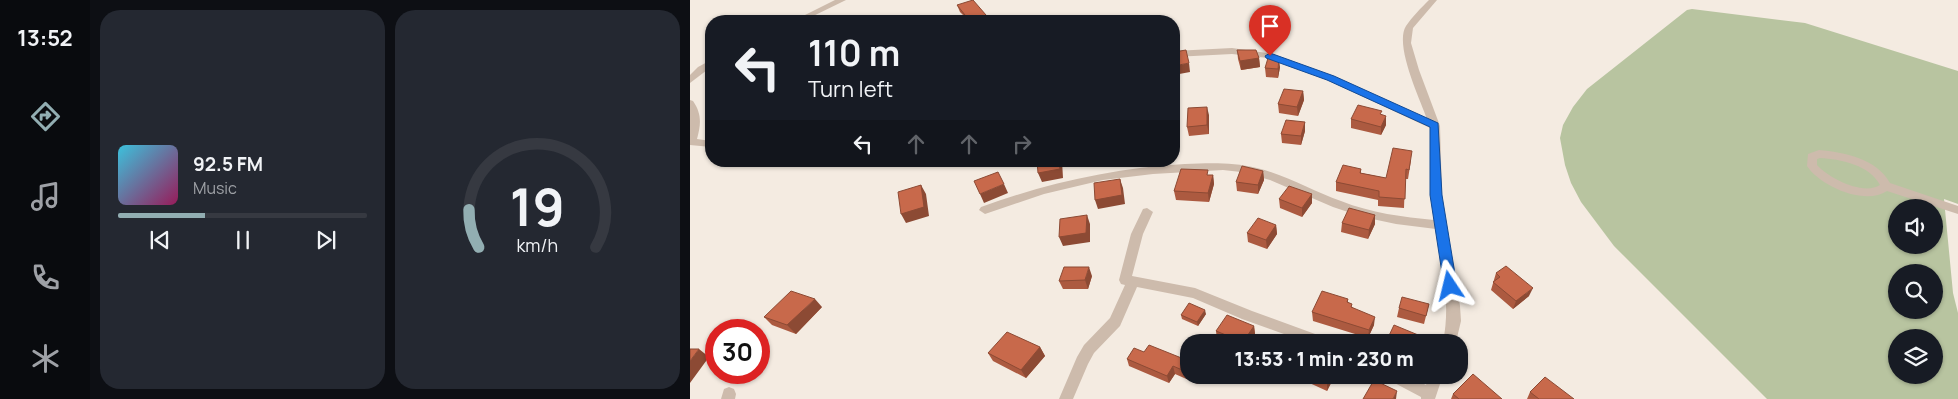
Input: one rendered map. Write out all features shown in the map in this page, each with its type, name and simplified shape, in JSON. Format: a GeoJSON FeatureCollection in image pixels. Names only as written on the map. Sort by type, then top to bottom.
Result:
{"type":"FeatureCollection","features":[{"type":"Feature","properties":{"kind":"street"},"geometry":{"type":"LineString","coordinates":[[810,15],[842,0]]}},
{"type":"Feature","properties":{"kind":"street"},"geometry":{"type":"LineString","coordinates":[[1433,0],[1417,17],[1407,35],[1414,70],[1435,126],[1435,180],[1440,225],[1454,306],[1452,334]]}},
{"type":"Feature","properties":{"kind":"street"},"geometry":{"type":"LineString","coordinates":[[1180,54],[1232,52],[1270,56],[1330,78],[1435,126]]}},
{"type":"Feature","properties":{"kind":"street"},"geometry":{"type":"LineString","coordinates":[[690,80],[705,68]]}},
{"type":"Feature","properties":{"kind":"street"},"geometry":{"type":"LineString","coordinates":[[690,103],[696,110],[697,120],[690,142],[705,143]]}},
{"type":"Feature","properties":{"kind":"street"},"geometry":{"type":"LineString","coordinates":[[1886,186],[1879,190],[1864,191],[1837,184],[1815,170],[1812,166],[1812,157],[1819,154],[1834,155],[1858,162],[1877,174],[1886,186],[1958,210]]}},
{"type":"Feature","properties":{"kind":"street"},"geometry":{"type":"LineString","coordinates":[[985,210],[1020,197],[1107,176],[1144,170],[1235,166],[1269,174],[1355,211],[1440,225]]}},
{"type":"Feature","properties":{"kind":"street"},"geometry":{"type":"LineString","coordinates":[[1147,212],[1137,234],[1125,280],[1195,293],[1299,334]]}},
{"type":"Feature","properties":{"kind":"street"},"geometry":{"type":"LineString","coordinates":[[1066,399],[1082,361],[1089,349],[1115,322],[1133,282]]}},
{"type":"Feature","properties":{"kind":"street"},"geometry":{"type":"LineString","coordinates":[[1407,384],[1428,396],[1433,384]]}},
{"type":"Feature","properties":{"kind":"green space"},"geometry":{"type":"Polygon","coordinates":[[[1692,9],[1805,23],[1958,71],[1958,204],[1944,199],[1953,293],[1958,313],[1958,399],[1767,399],[1614,246],[1581,202],[1571,183],[1565,165],[1560,138],[1563,125],[1573,107],[1587,89],[1687,10],[1692,9]]]}},
{"type":"Feature","properties":{"kind":"building"},"geometry":{"type":"Polygon","coordinates":[[[973,0],[986,15],[965,15],[957,5],[973,0]]]}},
{"type":"Feature","properties":{"kind":"building"},"geometry":{"type":"Polygon","coordinates":[[[1186,50],[1189,63],[1180,65],[1180,51],[1186,50]]]}},
{"type":"Feature","properties":{"kind":"building"},"geometry":{"type":"Polygon","coordinates":[[[1237,50],[1256,50],[1259,58],[1240,61],[1237,50]]]}},
{"type":"Feature","properties":{"kind":"building"},"geometry":{"type":"Polygon","coordinates":[[[1268,58],[1279,59],[1278,69],[1265,68],[1268,58]]]}},
{"type":"Feature","properties":{"kind":"building"},"geometry":{"type":"Polygon","coordinates":[[[1284,89],[1303,91],[1297,107],[1278,104],[1284,89]]]}},
{"type":"Feature","properties":{"kind":"building"},"geometry":{"type":"Polygon","coordinates":[[[1358,105],[1382,111],[1380,114],[1386,116],[1381,127],[1351,119],[1358,105]]]}},
{"type":"Feature","properties":{"kind":"building"},"geometry":{"type":"Polygon","coordinates":[[[1207,107],[1207,125],[1187,127],[1188,108],[1207,107]]]}},
{"type":"Feature","properties":{"kind":"building"},"geometry":{"type":"Polygon","coordinates":[[[1286,120],[1305,122],[1301,136],[1281,134],[1286,120]]]}},
{"type":"Feature","properties":{"kind":"building"},"geometry":{"type":"Polygon","coordinates":[[[1393,148],[1412,151],[1409,170],[1406,169],[1405,199],[1379,197],[1379,191],[1336,182],[1343,165],[1361,169],[1360,173],[1386,178],[1393,148]]]}},
{"type":"Feature","properties":{"kind":"building"},"geometry":{"type":"Polygon","coordinates":[[[1242,166],[1263,171],[1258,185],[1236,182],[1242,166]]]}},
{"type":"Feature","properties":{"kind":"building"},"geometry":{"type":"Polygon","coordinates":[[[1038,167],[1060,167],[1060,169],[1038,173],[1038,167]]]}},
{"type":"Feature","properties":{"kind":"building"},"geometry":{"type":"Polygon","coordinates":[[[1181,169],[1208,170],[1207,175],[1213,175],[1208,193],[1174,191],[1181,169]]]}},
{"type":"Feature","properties":{"kind":"building"},"geometry":{"type":"Polygon","coordinates":[[[998,172],[1004,184],[980,194],[974,181],[998,172]]]}},
{"type":"Feature","properties":{"kind":"building"},"geometry":{"type":"Polygon","coordinates":[[[1120,179],[1122,195],[1095,200],[1094,183],[1120,179]]]}},
{"type":"Feature","properties":{"kind":"building"},"geometry":{"type":"Polygon","coordinates":[[[921,185],[924,207],[901,214],[898,192],[921,185]]]}},
{"type":"Feature","properties":{"kind":"building"},"geometry":{"type":"Polygon","coordinates":[[[1289,186],[1312,194],[1302,208],[1279,199],[1289,186]]]}},
{"type":"Feature","properties":{"kind":"building"},"geometry":{"type":"Polygon","coordinates":[[[1349,208],[1375,215],[1369,230],[1342,223],[1349,208]]]}},
{"type":"Feature","properties":{"kind":"building"},"geometry":{"type":"Polygon","coordinates":[[[1087,215],[1086,233],[1059,237],[1060,219],[1087,215]]]}},
{"type":"Feature","properties":{"kind":"building"},"geometry":{"type":"Polygon","coordinates":[[[1258,218],[1276,225],[1266,240],[1247,233],[1258,218]]]}},
{"type":"Feature","properties":{"kind":"building"},"geometry":{"type":"Polygon","coordinates":[[[1506,266],[1533,288],[1516,301],[1493,282],[1500,277],[1496,273],[1506,266]]]}},
{"type":"Feature","properties":{"kind":"building"},"geometry":{"type":"Polygon","coordinates":[[[1064,267],[1089,267],[1085,280],[1059,281],[1064,267]]]}},
{"type":"Feature","properties":{"kind":"building"},"geometry":{"type":"Polygon","coordinates":[[[791,291],[815,299],[787,325],[764,317],[791,291]]]}},
{"type":"Feature","properties":{"kind":"building"},"geometry":{"type":"Polygon","coordinates":[[[1322,291],[1348,299],[1347,302],[1352,304],[1351,307],[1375,317],[1369,330],[1312,312],[1322,291]]]}},
{"type":"Feature","properties":{"kind":"building"},"geometry":{"type":"Polygon","coordinates":[[[1402,297],[1429,304],[1426,316],[1399,308],[1402,297]]]}},
{"type":"Feature","properties":{"kind":"building"},"geometry":{"type":"Polygon","coordinates":[[[1189,303],[1205,310],[1197,322],[1181,315],[1189,303]]]}},
{"type":"Feature","properties":{"kind":"building"},"geometry":{"type":"Polygon","coordinates":[[[1227,315],[1254,326],[1248,334],[1223,334],[1216,331],[1227,315]]]}},
{"type":"Feature","properties":{"kind":"building"},"geometry":{"type":"Polygon","coordinates":[[[1394,325],[1416,334],[1390,334],[1394,325]]]}},
{"type":"Feature","properties":{"kind":"building"},"geometry":{"type":"Polygon","coordinates":[[[1007,332],[1040,347],[1021,370],[988,353],[1007,332]]]}},
{"type":"Feature","properties":{"kind":"building"},"geometry":{"type":"Polygon","coordinates":[[[1149,345],[1180,357],[1180,369],[1173,366],[1167,376],[1127,359],[1134,348],[1144,352],[1149,345]]]}},
{"type":"Feature","properties":{"kind":"building"},"geometry":{"type":"Polygon","coordinates":[[[690,349],[699,349],[690,361],[690,349]]]}},
{"type":"Feature","properties":{"kind":"building"},"geometry":{"type":"Polygon","coordinates":[[[1473,374],[1502,399],[1459,399],[1453,394],[1463,384],[1468,384],[1468,379],[1473,374]]]}},
{"type":"Feature","properties":{"kind":"building"},"geometry":{"type":"Polygon","coordinates":[[[1545,377],[1574,399],[1539,399],[1530,392],[1545,377]]]}},
{"type":"Feature","properties":{"kind":"building"},"geometry":{"type":"Polygon","coordinates":[[[1372,384],[1382,384],[1397,391],[1393,399],[1363,399],[1372,384]]]}},
{"type":"Feature","properties":{"kind":"route"},"geometry":{"type":"LineString","coordinates":[[1270,56],[1330,78],[1435,126],[1434,173],[1436,195],[1450,286]]}}]}
